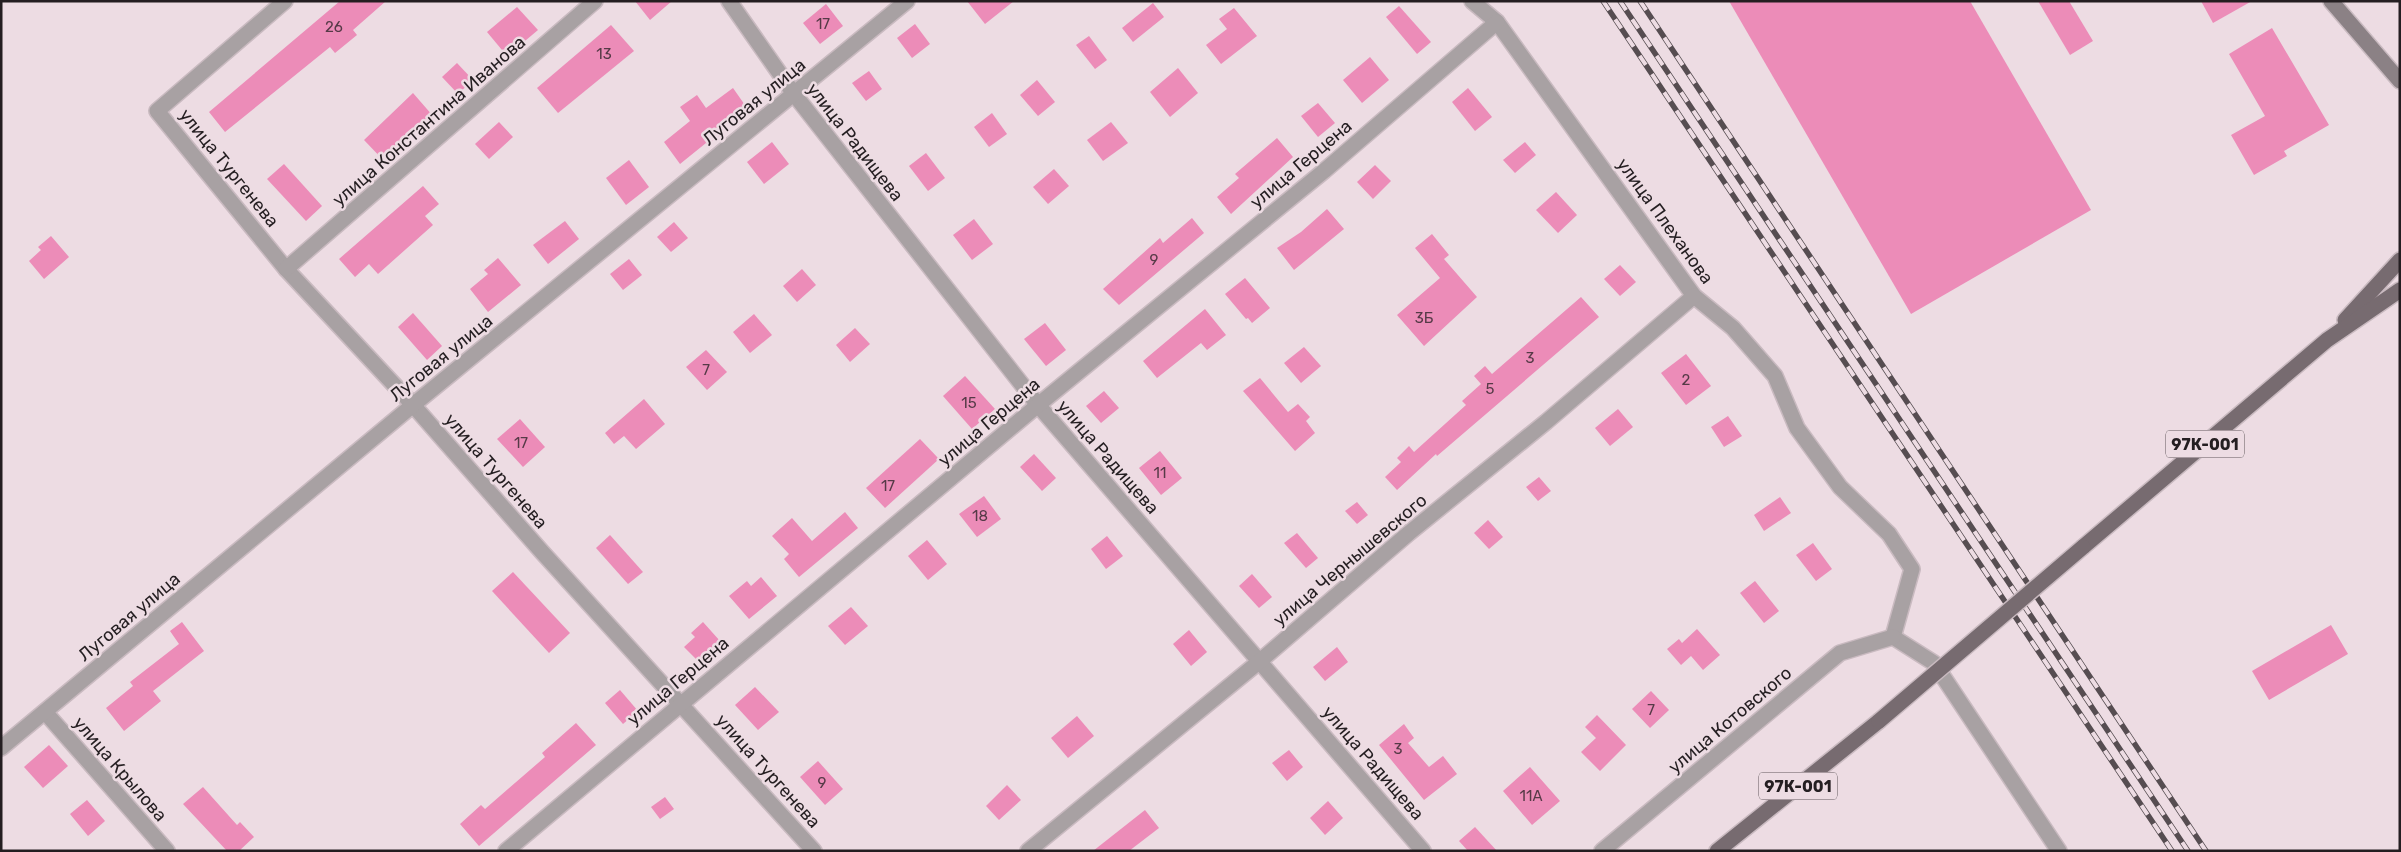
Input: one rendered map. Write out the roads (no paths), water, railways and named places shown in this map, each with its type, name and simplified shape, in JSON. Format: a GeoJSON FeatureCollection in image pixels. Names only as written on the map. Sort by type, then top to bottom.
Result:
{"type":"FeatureCollection","features":[{"type":"Feature","properties":{"kind":"main road"},"geometry":{"type":"LineString","coordinates":[[2331,1],[2400,81]]}},
{"type":"Feature","properties":{"kind":"main road","name":"97К-001"},"geometry":{"type":"LineString","coordinates":[[2327,340],[2400,260]]}},
{"type":"Feature","properties":{"kind":"main road","name":"97К-001"},"geometry":{"type":"LineString","coordinates":[[1717,851],[1879,721],[2327,340],[2400,290]]}},
{"type":"Feature","properties":{"kind":"street","name":"улица Тургенева"},"geometry":{"type":"LineString","coordinates":[[284,1],[157,111],[286,268],[413,405],[542,552],[814,851]]}},
{"type":"Feature","properties":{"kind":"street","name":"улица Константина Иванова"},"geometry":{"type":"LineString","coordinates":[[286,268],[595,1]]}},
{"type":"Feature","properties":{"kind":"street","name":"улица Радищева"},"geometry":{"type":"LineString","coordinates":[[728,1],[794,94],[1038,405],[1423,851]]}},
{"type":"Feature","properties":{"kind":"street","name":"Луговая улица"},"geometry":{"type":"LineString","coordinates":[[1,748],[413,405],[908,1]]}},
{"type":"Feature","properties":{"kind":"street","name":"улица Плеханова"},"geometry":{"type":"LineString","coordinates":[[1472,1],[1497,22],[1694,296],[1733,328],[1775,376],[1797,428],[1840,487],[1889,534],[1912,569],[1893,637]]}},
{"type":"Feature","properties":{"kind":"street","name":"улица Герцена"},"geometry":{"type":"LineString","coordinates":[[506,851],[1038,405],[1324,171],[1497,22]]}},
{"type":"Feature","properties":{"kind":"street","name":"улица Чернышевского"},"geometry":{"type":"LineString","coordinates":[[1028,851],[1260,660],[1409,533],[1546,422],[1694,296]]}},
{"type":"Feature","properties":{"kind":"street","name":"улица Котовского"},"geometry":{"type":"LineString","coordinates":[[1602,851],[1840,653],[1893,637]]}},
{"type":"Feature","properties":{"kind":"street"},"geometry":{"type":"LineString","coordinates":[[1893,637],[1934,663],[2059,851]]}},
{"type":"Feature","properties":{"kind":"street","name":"улица Крылова"},"geometry":{"type":"LineString","coordinates":[[45,712],[167,851]]}},
{"type":"Feature","properties":{"kind":"railway"},"geometry":{"type":"LineString","coordinates":[[1603,1],[2172,851]]}},
{"type":"Feature","properties":{"kind":"railway"},"geometry":{"type":"LineString","coordinates":[[1620,1],[2188,851]]}},
{"type":"Feature","properties":{"kind":"railway"},"geometry":{"type":"LineString","coordinates":[[1640,1],[2206,851]]}}]}
